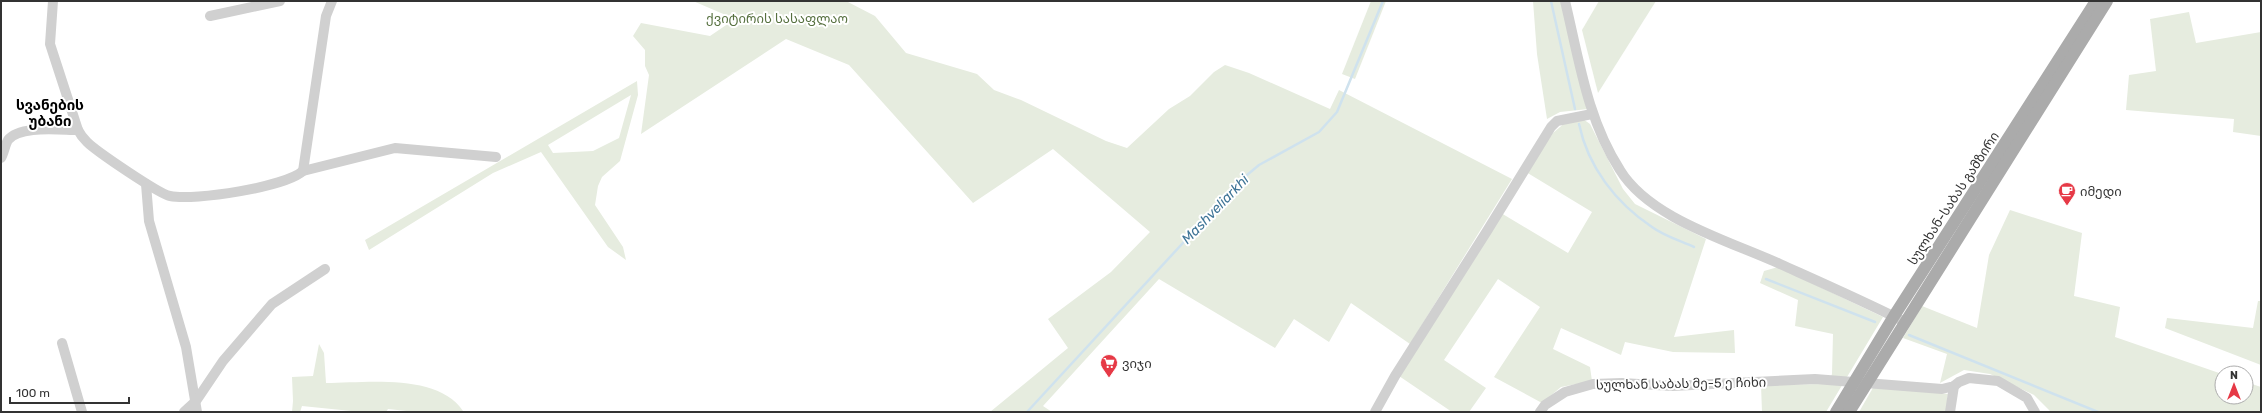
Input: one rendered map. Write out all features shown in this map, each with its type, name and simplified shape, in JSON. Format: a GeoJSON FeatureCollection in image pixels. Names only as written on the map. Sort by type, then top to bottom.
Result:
{"type":"FeatureCollection","features":[{"type":"Feature","properties":{"kind":"main road","name":"სულხან-საბას გამზირი"},"geometry":{"type":"LineString","coordinates":[[1849,412],[1899,319],[2096,1]]}},
{"type":"Feature","properties":{"kind":"main road","name":"სულხან-საბას გამზირი"},"geometry":{"type":"LineString","coordinates":[[1899,319],[2108,1]]}},
{"type":"Feature","properties":{"kind":"main road","name":"სულხან-საბას გამზირი"},"geometry":{"type":"LineString","coordinates":[[1836,412],[1854,383],[1887,339]]}},
{"type":"Feature","properties":{"kind":"street"},"geometry":{"type":"LineString","coordinates":[[52,1],[50,44],[78,130],[88,143],[146,184],[170,196],[200,197],[279,182],[296,176],[303,171],[395,148],[496,157]]}},
{"type":"Feature","properties":{"kind":"street"},"geometry":{"type":"LineString","coordinates":[[210,16],[280,1]]}},
{"type":"Feature","properties":{"kind":"street"},"geometry":{"type":"LineString","coordinates":[[303,171],[326,16],[332,1]]}},
{"type":"Feature","properties":{"kind":"street"},"geometry":{"type":"LineString","coordinates":[[1565,1],[1592,114],[1620,171],[1644,197],[1700,229],[1899,319]]}},
{"type":"Feature","properties":{"kind":"street"},"geometry":{"type":"LineString","coordinates":[[1375,412],[1395,376],[1551,127],[1557,122],[1592,114]]}},
{"type":"Feature","properties":{"kind":"street"},"geometry":{"type":"LineString","coordinates":[[1,158],[8,140],[17,133],[31,130],[78,130]]}},
{"type":"Feature","properties":{"kind":"street"},"geometry":{"type":"LineString","coordinates":[[146,184],[149,221],[186,347],[198,412]]}},
{"type":"Feature","properties":{"kind":"street"},"geometry":{"type":"LineString","coordinates":[[184,412],[196,401],[223,362],[272,304],[325,268]]}},
{"type":"Feature","properties":{"kind":"street"},"geometry":{"type":"LineString","coordinates":[[62,343],[82,412]]}},
{"type":"Feature","properties":{"kind":"street","name":"სულხან საბას მე-5 ე ჩიხი"},"geometry":{"type":"LineString","coordinates":[[1540,412],[1545,405],[1565,392],[1593,384],[1622,383],[1672,386],[1815,379],[1942,389],[1954,386],[1969,378],[1998,382],[2027,398],[2035,412]]}},
{"type":"Feature","properties":{"kind":"street"},"geometry":{"type":"LineString","coordinates":[[1950,412],[1954,386]]}},
{"type":"Feature","properties":{"kind":"green space","name":"ქვიტირის სასაფლაო"},"geometry":{"type":"Polygon","coordinates":[[[693,1],[846,1],[875,16],[906,53],[977,74],[994,90],[1021,100],[1106,141],[1127,148],[1169,109],[1190,96],[1214,72],[1225,65],[1249,73],[1330,109],[1339,90],[1512,179],[1410,344],[1351,303],[1329,342],[1294,319],[1275,348],[1159,279],[1043,406],[1052,412],[990,412],[1068,348],[1048,319],[1111,272],[1150,232],[1053,149],[973,203],[849,65],[786,39],[641,134],[649,75],[645,66],[645,50],[633,36],[641,23],[710,36],[735,19],[693,1]]]}},
{"type":"Feature","properties":{"kind":"green space"},"geometry":{"type":"Polygon","coordinates":[[[1371,1],[1386,1],[1355,79],[1342,74],[1371,1]]]}},
{"type":"Feature","properties":{"kind":"green space"},"geometry":{"type":"Polygon","coordinates":[[[1533,1],[1561,1],[1588,109],[1560,112],[1547,119],[1537,54],[1533,1]]]}},
{"type":"Feature","properties":{"kind":"green space"},"geometry":{"type":"Polygon","coordinates":[[[1599,1],[1656,1],[1598,93],[1582,30],[1599,1]]]}},
{"type":"Feature","properties":{"kind":"green space"},"geometry":{"type":"Polygon","coordinates":[[[2189,12],[2196,43],[2261,32],[2261,136],[2233,132],[2234,119],[2126,110],[2129,75],[2156,71],[2150,19],[2189,12]]]}},
{"type":"Feature","properties":{"kind":"green space"},"geometry":{"type":"Polygon","coordinates":[[[637,81],[638,95],[620,161],[602,177],[598,186],[595,205],[623,247],[626,260],[608,247],[541,152],[493,173],[369,250],[365,240],[637,81]],[[631,95],[548,145],[553,153],[593,151],[619,138],[631,95]]]}},
{"type":"Feature","properties":{"kind":"green space"},"geometry":{"type":"Polygon","coordinates":[[[1583,119],[1590,124],[1623,189],[1635,204],[1706,239],[1674,337],[1734,330],[1735,353],[1673,352],[1625,342],[1621,355],[1561,328],[1553,349],[1590,367],[1592,381],[1561,387],[1542,403],[1494,377],[1540,307],[1498,279],[1444,360],[1486,388],[1469,412],[1452,412],[1399,376],[1501,213],[1568,253],[1592,212],[1526,172],[1553,133],[1567,121],[1583,119]]]}},
{"type":"Feature","properties":{"kind":"green space"},"geometry":{"type":"Polygon","coordinates":[[[2010,210],[2082,233],[2074,296],[2120,307],[2115,337],[2214,371],[2214,405],[2254,405],[2254,385],[2261,387],[2261,412],[2051,412],[2034,395],[1990,374],[1964,370],[1940,383],[1947,354],[1903,338],[1922,306],[1977,328],[1989,255],[2010,210]]]}},
{"type":"Feature","properties":{"kind":"green space"},"geometry":{"type":"Polygon","coordinates":[[[1778,267],[1883,317],[1826,412],[1762,412],[1761,385],[1828,384],[1832,374],[1833,334],[1795,326],[1798,300],[1760,283],[1764,271],[1778,267]]]}},
{"type":"Feature","properties":{"kind":"green space"},"geometry":{"type":"Polygon","coordinates":[[[2258,301],[2261,301],[2261,365],[2165,328],[2167,318],[2253,328],[2258,301]]]}},
{"type":"Feature","properties":{"kind":"green space"},"geometry":{"type":"Polygon","coordinates":[[[319,344],[324,353],[326,383],[380,382],[419,385],[437,391],[452,399],[463,411],[416,412],[388,409],[386,412],[361,412],[302,406],[300,412],[292,412],[292,377],[313,376],[319,344]]]}},
{"type":"Feature","properties":{"kind":"green space"},"geometry":{"type":"Polygon","coordinates":[[[1874,386],[1948,394],[1946,412],[1859,412],[1874,386]]]}},
{"type":"Feature","properties":{"kind":"waterway","name":"Mashveliarkhi"},"geometry":{"type":"LineString","coordinates":[[1027,412],[1241,180],[1259,165],[1319,132],[1337,112],[1383,1]]}},
{"type":"Feature","properties":{"kind":"waterway"},"geometry":{"type":"LineString","coordinates":[[1551,1],[1575,109]]}},
{"type":"Feature","properties":{"kind":"waterway"},"geometry":{"type":"LineString","coordinates":[[1579,124],[1589,155],[1605,183],[1615,195],[1627,207],[1657,230],[1667,236],[1694,247]]}},
{"type":"Feature","properties":{"kind":"waterway"},"geometry":{"type":"LineString","coordinates":[[1766,279],[1875,322]]}},
{"type":"Feature","properties":{"kind":"waterway"},"geometry":{"type":"LineString","coordinates":[[1909,335],[2098,412]]}},
{"type":"Feature","properties":{"kind":"place","name":"იმედი"},"geometry":{"type":"Point","coordinates":[2067,206]}},
{"type":"Feature","properties":{"kind":"place","name":"ვიჯი"},"geometry":{"type":"Point","coordinates":[1109,378]}},
{"type":"Feature","properties":{"kind":"district","name":"სვანების უბანი"},"geometry":{"type":"Point","coordinates":[50,114]}}]}
